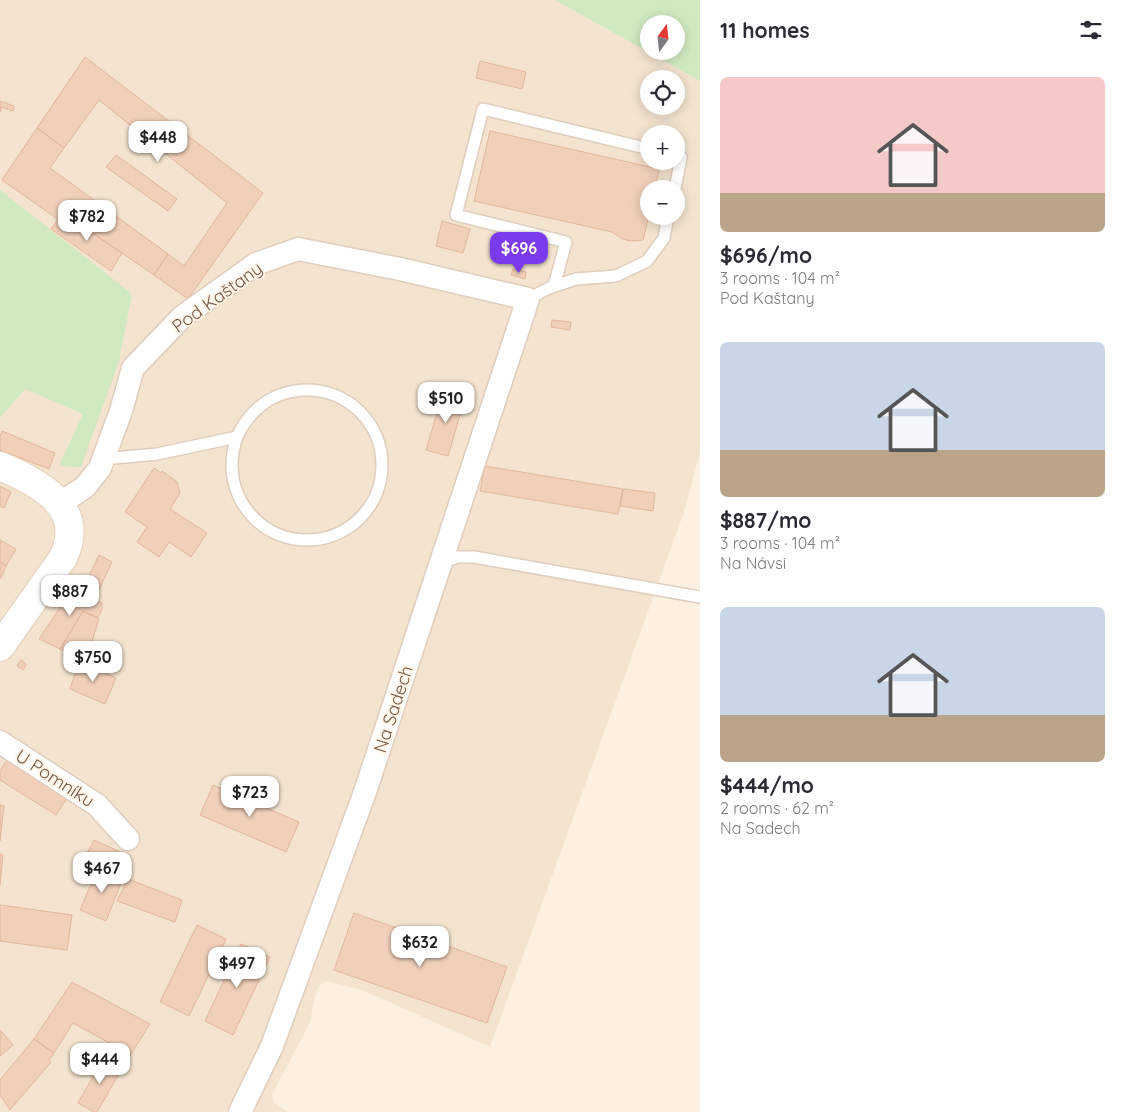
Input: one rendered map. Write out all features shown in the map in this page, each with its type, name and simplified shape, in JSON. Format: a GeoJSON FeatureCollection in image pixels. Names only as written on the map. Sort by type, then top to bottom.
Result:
{"type":"FeatureCollection","features":[{"type":"Feature","properties":{"kind":"street","name":"Pod Kaštany"},"geometry":{"type":"LineString","coordinates":[[60,504],[85,487],[100,468],[133,368],[182,317],[256,264],[298,249],[400,269],[528,299]]}},
{"type":"Feature","properties":{"kind":"street","name":"Na Sadech"},"geometry":{"type":"LineString","coordinates":[[240,1112],[272,1046],[365,792],[528,299]]}},
{"type":"Feature","properties":{"kind":"street"},"geometry":{"type":"LineString","coordinates":[[0,466],[42,487],[60,504],[69,523],[69,546],[63,558],[0,647]]}},
{"type":"Feature","properties":{"kind":"street","name":"U Pomníku"},"geometry":{"type":"LineString","coordinates":[[0,742],[98,805],[128,839]]}},
{"type":"Feature","properties":{"kind":"lane"},"geometry":{"type":"LineString","coordinates":[[554,286],[566,242],[456,214],[483,109],[640,147]]}},
{"type":"Feature","properties":{"kind":"lane"},"geometry":{"type":"LineString","coordinates":[[528,299],[554,286],[576,279],[616,276],[648,261],[664,238],[666,225]]}},
{"type":"Feature","properties":{"kind":"lane"},"geometry":{"type":"LineString","coordinates":[[103,459],[157,454],[237,437],[252,413],[275,397],[303,390],[331,394],[355,408],[373,430],[382,457],[382,471],[374,498],[357,521],[345,530],[332,536],[304,540],[276,533],[253,517],[237,493],[233,480],[232,465],[237,437]]}},
{"type":"Feature","properties":{"kind":"lane"},"geometry":{"type":"LineString","coordinates":[[441,563],[458,557],[474,557],[700,597]]}},
{"type":"Feature","properties":{"kind":"shaded area"},"geometry":{"type":"Polygon","coordinates":[[[0,0],[555,0],[640,47],[640,60],[662,60],[680,70],[640,70],[640,115],[685,115],[685,73],[700,81],[700,452],[684,512],[490,1047],[362,990],[326,981],[316,991],[310,1022],[272,1095],[274,1102],[287,1112],[0,1112],[0,0]]]}},
{"type":"Feature","properties":{"kind":"green space"},"geometry":{"type":"Polygon","coordinates":[[[555,0],[700,0],[700,81],[685,73],[685,70],[680,70],[662,60],[685,60],[685,15],[640,15],[640,47],[555,0]]]}},
{"type":"Feature","properties":{"kind":"green space"},"geometry":{"type":"Polygon","coordinates":[[[0,190],[132,294],[119,361],[81,467],[59,466],[83,414],[25,389],[0,418],[0,190]]]}},
{"type":"Feature","properties":{"kind":"building"},"geometry":{"type":"Polygon","coordinates":[[[85,57],[263,193],[188,299],[154,275],[168,254],[184,266],[227,203],[99,100],[64,148],[37,128],[85,57]]]}},
{"type":"Feature","properties":{"kind":"building"},"geometry":{"type":"Polygon","coordinates":[[[480,61],[526,72],[522,89],[476,78],[480,61]]]}},
{"type":"Feature","properties":{"kind":"building"},"geometry":{"type":"Polygon","coordinates":[[[0,101],[14,106],[13,111],[2,107],[0,112],[0,101]]]}},
{"type":"Feature","properties":{"kind":"building"},"geometry":{"type":"Polygon","coordinates":[[[37,128],[64,148],[50,168],[168,254],[154,275],[63,213],[59,220],[2,180],[37,128]]]}},
{"type":"Feature","properties":{"kind":"building"},"geometry":{"type":"Polygon","coordinates":[[[490,131],[640,165],[640,170],[659,170],[657,180],[640,180],[640,225],[647,225],[643,240],[630,241],[612,232],[474,201],[490,131]]]}},
{"type":"Feature","properties":{"kind":"building"},"geometry":{"type":"Polygon","coordinates":[[[116,155],[177,199],[168,211],[106,167],[116,155]]]}},
{"type":"Feature","properties":{"kind":"building"},"geometry":{"type":"Polygon","coordinates":[[[63,213],[122,253],[111,271],[51,229],[63,213]]]}},
{"type":"Feature","properties":{"kind":"building"},"geometry":{"type":"Polygon","coordinates":[[[442,221],[470,229],[463,253],[436,246],[442,221]]]}},
{"type":"Feature","properties":{"kind":"building"},"geometry":{"type":"Polygon","coordinates":[[[513,269],[526,272],[525,279],[511,275],[513,269]]]}},
{"type":"Feature","properties":{"kind":"building"},"geometry":{"type":"Polygon","coordinates":[[[552,320],[571,322],[570,330],[551,327],[552,320]]]}},
{"type":"Feature","properties":{"kind":"building"},"geometry":{"type":"Polygon","coordinates":[[[443,392],[465,398],[448,456],[426,450],[443,392]]]}},
{"type":"Feature","properties":{"kind":"building"},"geometry":{"type":"Polygon","coordinates":[[[2,431],[55,453],[49,469],[0,450],[2,431]]]}},
{"type":"Feature","properties":{"kind":"building"},"geometry":{"type":"Polygon","coordinates":[[[485,466],[623,489],[618,514],[480,491],[485,466]]]}},
{"type":"Feature","properties":{"kind":"building"},"geometry":{"type":"Polygon","coordinates":[[[154,468],[161,473],[162,471],[177,482],[180,493],[170,509],[207,533],[191,557],[169,542],[159,557],[137,542],[147,527],[125,512],[154,468]]]}},
{"type":"Feature","properties":{"kind":"building"},"geometry":{"type":"Polygon","coordinates":[[[0,486],[11,492],[4,508],[0,506],[0,486]]]}},
{"type":"Feature","properties":{"kind":"building"},"geometry":{"type":"Polygon","coordinates":[[[623,489],[655,493],[653,511],[620,506],[623,489]]]}},
{"type":"Feature","properties":{"kind":"building"},"geometry":{"type":"Polygon","coordinates":[[[0,540],[16,549],[6,566],[0,562],[0,540]]]}},
{"type":"Feature","properties":{"kind":"building"},"geometry":{"type":"Polygon","coordinates":[[[99,555],[112,562],[96,596],[82,590],[99,555]]]}},
{"type":"Feature","properties":{"kind":"building"},"geometry":{"type":"Polygon","coordinates":[[[0,562],[6,566],[1,578],[0,578],[0,562]]]}},
{"type":"Feature","properties":{"kind":"building"},"geometry":{"type":"Polygon","coordinates":[[[73,588],[102,603],[102,610],[97,618],[83,611],[60,649],[39,639],[73,588]]]}},
{"type":"Feature","properties":{"kind":"building"},"geometry":{"type":"Polygon","coordinates":[[[83,611],[99,618],[84,668],[69,661],[71,655],[60,649],[83,611]]]}},
{"type":"Feature","properties":{"kind":"building"},"geometry":{"type":"Polygon","coordinates":[[[21,660],[26,664],[23,670],[17,666],[21,660]]]}},
{"type":"Feature","properties":{"kind":"building"},"geometry":{"type":"Polygon","coordinates":[[[85,664],[116,678],[105,704],[70,689],[78,665],[84,668],[85,664]]]}},
{"type":"Feature","properties":{"kind":"building"},"geometry":{"type":"Polygon","coordinates":[[[7,760],[67,798],[56,815],[0,780],[0,771],[7,760]]]}},
{"type":"Feature","properties":{"kind":"building"},"geometry":{"type":"Polygon","coordinates":[[[213,785],[299,822],[286,852],[200,815],[213,785]]]}},
{"type":"Feature","properties":{"kind":"building"},"geometry":{"type":"Polygon","coordinates":[[[0,805],[4,806],[0,841],[0,805]]]}},
{"type":"Feature","properties":{"kind":"building"},"geometry":{"type":"Polygon","coordinates":[[[94,840],[125,854],[117,871],[86,856],[94,840]]]}},
{"type":"Feature","properties":{"kind":"building"},"geometry":{"type":"Polygon","coordinates":[[[0,854],[3,855],[0,885],[0,854]]]}},
{"type":"Feature","properties":{"kind":"building"},"geometry":{"type":"Polygon","coordinates":[[[98,868],[123,878],[106,921],[80,910],[98,868]]]}},
{"type":"Feature","properties":{"kind":"building"},"geometry":{"type":"Polygon","coordinates":[[[128,879],[182,900],[175,922],[117,901],[128,879]]]}},
{"type":"Feature","properties":{"kind":"building"},"geometry":{"type":"Polygon","coordinates":[[[0,905],[72,915],[67,950],[0,941],[0,905]]]}},
{"type":"Feature","properties":{"kind":"building"},"geometry":{"type":"Polygon","coordinates":[[[354,913],[507,967],[487,1023],[334,970],[354,913]]]}},
{"type":"Feature","properties":{"kind":"building"},"geometry":{"type":"Polygon","coordinates":[[[197,925],[226,939],[189,1016],[160,1002],[197,925]]]}},
{"type":"Feature","properties":{"kind":"building"},"geometry":{"type":"Polygon","coordinates":[[[241,944],[270,957],[233,1035],[205,1021],[241,944]]]}},
{"type":"Feature","properties":{"kind":"building"},"geometry":{"type":"Polygon","coordinates":[[[72,982],[150,1024],[123,1067],[104,1057],[111,1044],[73,1023],[54,1053],[34,1039],[72,982]]]}},
{"type":"Feature","properties":{"kind":"building"},"geometry":{"type":"Polygon","coordinates":[[[0,1030],[13,1045],[0,1056],[0,1030]]]}},
{"type":"Feature","properties":{"kind":"building"},"geometry":{"type":"Polygon","coordinates":[[[34,1039],[54,1053],[49,1060],[51,1062],[10,1110],[0,1095],[0,1080],[34,1039]]]}},
{"type":"Feature","properties":{"kind":"building"},"geometry":{"type":"Polygon","coordinates":[[[104,1057],[123,1067],[97,1112],[94,1112],[78,1103],[104,1057]]]}}]}
